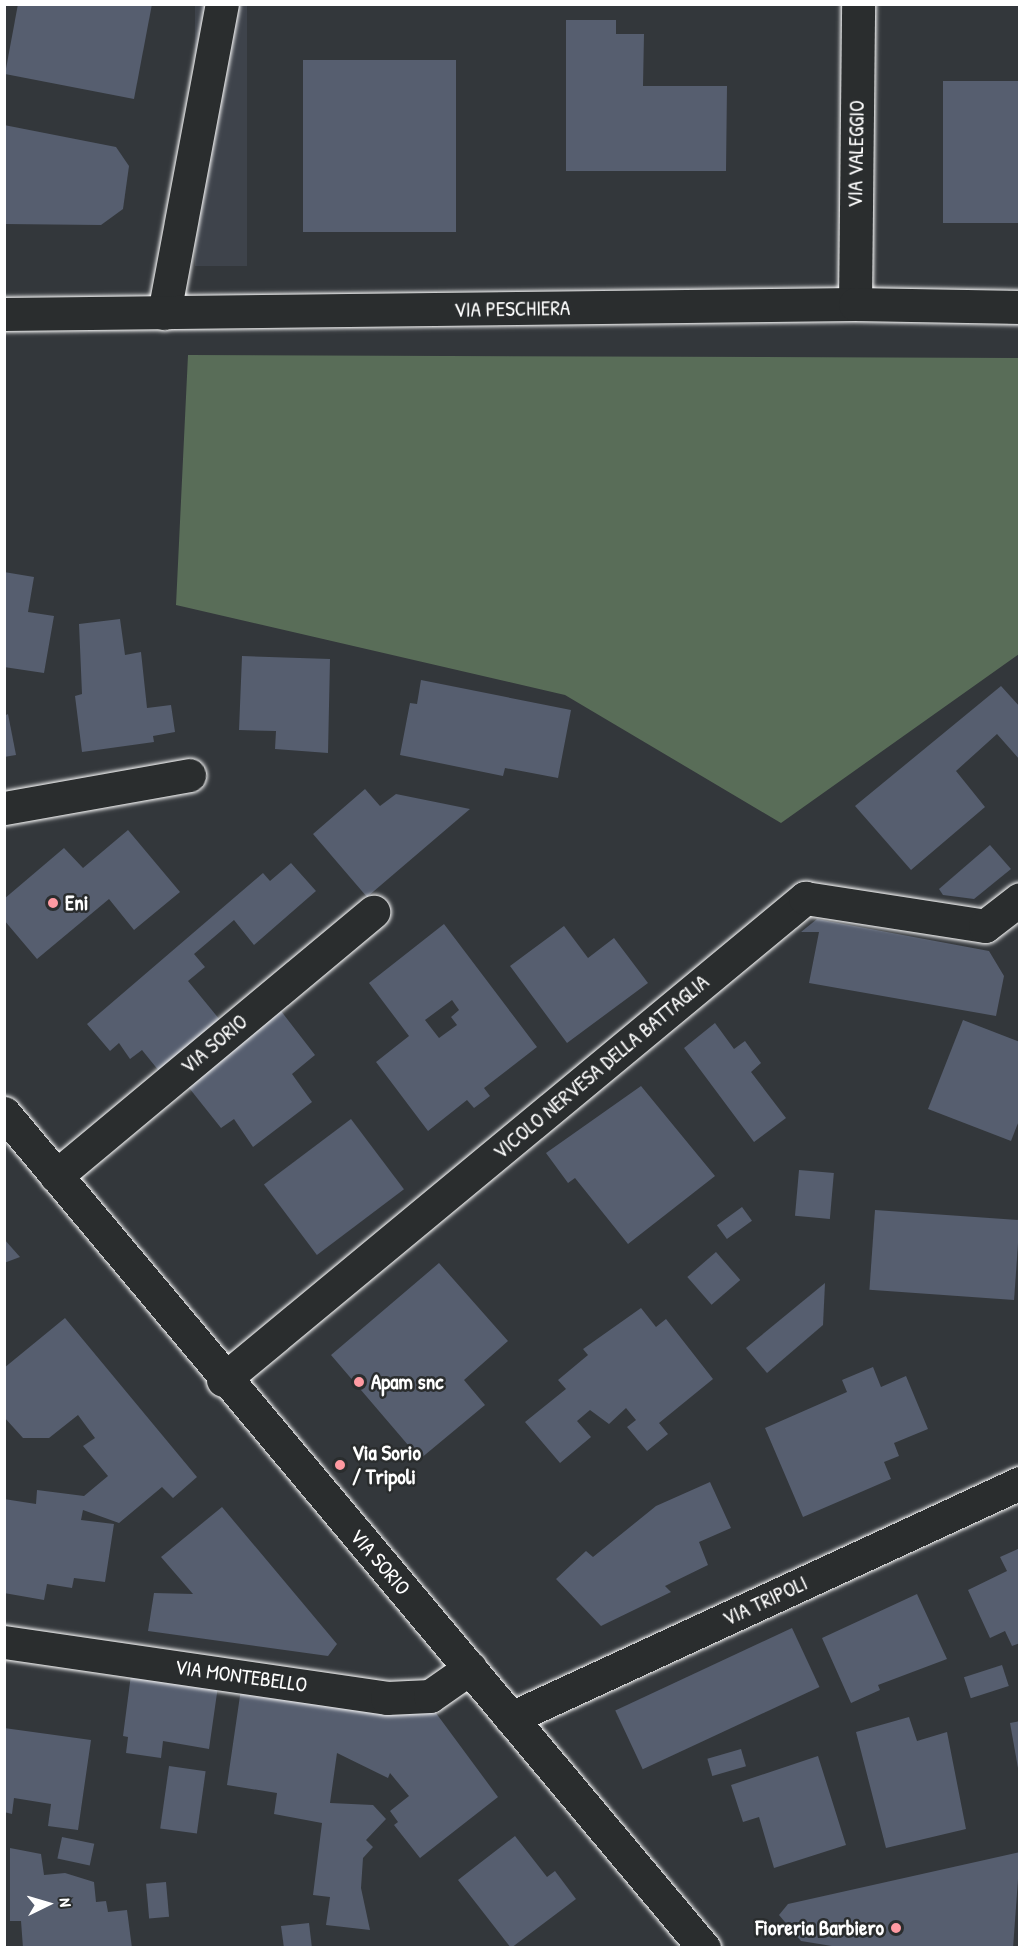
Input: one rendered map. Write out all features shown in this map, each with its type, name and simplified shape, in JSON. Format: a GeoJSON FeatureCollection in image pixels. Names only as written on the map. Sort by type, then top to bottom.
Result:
{"type":"FeatureCollection","features":[{"type":"Feature","properties":{"kind":"street"},"geometry":{"type":"LineString","coordinates":[[164,313],[222,4]]}},
{"type":"Feature","properties":{"kind":"street","name":"VIA VALEGGIO"},"geometry":{"type":"LineString","coordinates":[[855,304],[858,4]]}},
{"type":"Feature","properties":{"kind":"street","name":"VIA PESCHIERA"},"geometry":{"type":"LineString","coordinates":[[4,314],[855,304],[1020,307]]}},
{"type":"Feature","properties":{"kind":"street"},"geometry":{"type":"LineString","coordinates":[[4,808],[189,775]]}},
{"type":"Feature","properties":{"kind":"street","name":"VICOLO NERVESA DELLA BATTAGLIA"},"geometry":{"type":"LineString","coordinates":[[223,1380],[805,898],[985,927],[1020,899]]}},
{"type":"Feature","properties":{"kind":"street","name":"VIA SORIO"},"geometry":{"type":"LineString","coordinates":[[56,1176],[373,912]]}},
{"type":"Feature","properties":{"kind":"street","name":"VIA SORIO"},"geometry":{"type":"LineString","coordinates":[[4,1113],[223,1380],[470,1668],[704,1947]]}},
{"type":"Feature","properties":{"kind":"street","name":"VIA TRIPOLI"},"geometry":{"type":"LineString","coordinates":[[511,1718],[1020,1484]]}},
{"type":"Feature","properties":{"kind":"street","name":"VIA MONTEBELLO"},"geometry":{"type":"LineString","coordinates":[[4,1642],[387,1698],[430,1696],[470,1668]]}},
{"type":"Feature","properties":{"kind":"shaded area"},"geometry":{"type":"Polygon","coordinates":[[[195,5],[247,5],[247,266],[195,266],[195,5]]]}},
{"type":"Feature","properties":{"kind":"green space"},"geometry":{"type":"Polygon","coordinates":[[[188,355],[1019,358],[1019,654],[781,823],[565,695],[176,605],[188,355]]]}},
{"type":"Feature","properties":{"kind":"building"},"geometry":{"type":"Polygon","coordinates":[[[18,4],[152,4],[134,99],[5,74],[18,4]]]}},
{"type":"Feature","properties":{"kind":"building"},"geometry":{"type":"Polygon","coordinates":[[[566,20],[616,20],[616,34],[644,34],[643,86],[727,86],[726,171],[566,171],[566,20]]]}},
{"type":"Feature","properties":{"kind":"building"},"geometry":{"type":"Polygon","coordinates":[[[303,60],[456,60],[456,232],[303,232],[303,60]]]}},
{"type":"Feature","properties":{"kind":"building"},"geometry":{"type":"Polygon","coordinates":[[[943,81],[1020,81],[1020,223],[943,223],[943,81]]]}},
{"type":"Feature","properties":{"kind":"building"},"geometry":{"type":"Polygon","coordinates":[[[4,125],[116,147],[129,166],[123,209],[101,225],[4,224],[4,125]]]}},
{"type":"Feature","properties":{"kind":"building"},"geometry":{"type":"Polygon","coordinates":[[[4,572],[34,577],[28,612],[54,616],[44,673],[4,667],[4,572]]]}},
{"type":"Feature","properties":{"kind":"building"},"geometry":{"type":"Polygon","coordinates":[[[120,619],[125,655],[141,652],[147,708],[171,705],[175,732],[153,736],[154,742],[82,752],[75,696],[82,694],[79,624],[120,619]]]}},
{"type":"Feature","properties":{"kind":"building"},"geometry":{"type":"Polygon","coordinates":[[[242,656],[330,659],[328,753],[275,749],[276,731],[239,730],[242,656]]]}},
{"type":"Feature","properties":{"kind":"building"},"geometry":{"type":"Polygon","coordinates":[[[421,680],[571,710],[558,778],[505,768],[503,776],[400,755],[410,703],[417,704],[421,680]]]}},
{"type":"Feature","properties":{"kind":"building"},"geometry":{"type":"Polygon","coordinates":[[[1001,686],[1020,707],[1020,760],[997,734],[956,771],[985,807],[911,870],[855,806],[1001,686]]]}},
{"type":"Feature","properties":{"kind":"building"},"geometry":{"type":"Polygon","coordinates":[[[8,714],[16,755],[4,757],[4,716],[8,714]]]}},
{"type":"Feature","properties":{"kind":"building"},"geometry":{"type":"Polygon","coordinates":[[[365,789],[380,806],[396,794],[470,809],[367,897],[313,834],[365,789]]]}},
{"type":"Feature","properties":{"kind":"building"},"geometry":{"type":"Polygon","coordinates":[[[128,830],[180,892],[134,930],[109,899],[37,959],[4,920],[4,899],[64,848],[83,868],[128,830]]]}},
{"type":"Feature","properties":{"kind":"building"},"geometry":{"type":"Polygon","coordinates":[[[990,845],[1011,869],[974,899],[943,895],[939,889],[990,845]]]}},
{"type":"Feature","properties":{"kind":"building"},"geometry":{"type":"Polygon","coordinates":[[[291,863],[316,891],[254,945],[234,920],[194,954],[205,967],[188,981],[220,1020],[159,1071],[142,1050],[130,1059],[119,1043],[110,1051],[87,1024],[263,873],[270,881],[291,863]]]}},
{"type":"Feature","properties":{"kind":"building"},"geometry":{"type":"Polygon","coordinates":[[[817,919],[989,951],[1004,976],[996,1016],[809,983],[819,932],[801,932],[817,919]]]}},
{"type":"Feature","properties":{"kind":"building"},"geometry":{"type":"Polygon","coordinates":[[[444,924],[537,1047],[484,1088],[490,1096],[474,1108],[467,1100],[428,1131],[376,1062],[409,1036],[369,983],[444,924]],[[452,1000],[425,1020],[439,1038],[457,1025],[451,1017],[459,1010],[452,1000]]]}},
{"type":"Feature","properties":{"kind":"building"},"geometry":{"type":"Polygon","coordinates":[[[564,926],[588,958],[614,938],[648,983],[567,1043],[510,966],[564,926]]]}},
{"type":"Feature","properties":{"kind":"building"},"geometry":{"type":"Polygon","coordinates":[[[281,1011],[315,1055],[292,1074],[312,1102],[253,1147],[234,1119],[221,1128],[186,1084],[281,1011]]]}},
{"type":"Feature","properties":{"kind":"building"},"geometry":{"type":"Polygon","coordinates":[[[963,1020],[1020,1042],[1020,1118],[1011,1141],[928,1109],[963,1020]]]}},
{"type":"Feature","properties":{"kind":"building"},"geometry":{"type":"Polygon","coordinates":[[[715,1023],[734,1049],[745,1041],[761,1063],[751,1072],[786,1118],[754,1142],[684,1048],[715,1023]]]}},
{"type":"Feature","properties":{"kind":"building"},"geometry":{"type":"Polygon","coordinates":[[[641,1086],[715,1176],[628,1244],[575,1178],[568,1183],[546,1153],[641,1086]]]}},
{"type":"Feature","properties":{"kind":"building"},"geometry":{"type":"Polygon","coordinates":[[[351,1119],[404,1189],[317,1255],[264,1185],[351,1119]]]}},
{"type":"Feature","properties":{"kind":"building"},"geometry":{"type":"Polygon","coordinates":[[[799,1170],[834,1173],[830,1219],[795,1216],[799,1170]]]}},
{"type":"Feature","properties":{"kind":"building"},"geometry":{"type":"Polygon","coordinates":[[[742,1207],[752,1221],[727,1239],[717,1225],[742,1207]]]}},
{"type":"Feature","properties":{"kind":"building"},"geometry":{"type":"Polygon","coordinates":[[[875,1210],[1020,1220],[1014,1300],[869,1290],[875,1210]]]}},
{"type":"Feature","properties":{"kind":"building"},"geometry":{"type":"Polygon","coordinates":[[[4,1239],[20,1257],[4,1263],[4,1239]]]}},
{"type":"Feature","properties":{"kind":"building"},"geometry":{"type":"Polygon","coordinates":[[[716,1252],[740,1280],[712,1305],[687,1277],[716,1252]]]}},
{"type":"Feature","properties":{"kind":"building"},"geometry":{"type":"Polygon","coordinates":[[[439,1263],[508,1341],[464,1380],[485,1405],[420,1459],[331,1355],[439,1263]]]}},
{"type":"Feature","properties":{"kind":"building"},"geometry":{"type":"Polygon","coordinates":[[[825,1283],[823,1325],[767,1373],[746,1348],[825,1283]]]}},
{"type":"Feature","properties":{"kind":"building"},"geometry":{"type":"Polygon","coordinates":[[[641,1308],[656,1327],[666,1319],[713,1379],[659,1423],[668,1434],[647,1451],[627,1427],[636,1420],[626,1408],[609,1424],[590,1410],[577,1421],[591,1437],[560,1463],[525,1422],[566,1389],[558,1380],[588,1355],[583,1349],[641,1308]]]}},
{"type":"Feature","properties":{"kind":"building"},"geometry":{"type":"Polygon","coordinates":[[[65,1318],[197,1477],[173,1498],[162,1487],[119,1523],[83,1510],[81,1520],[114,1524],[105,1582],[74,1578],[72,1588],[47,1584],[44,1600],[4,1593],[4,1499],[36,1504],[37,1490],[84,1496],[108,1476],[83,1446],[95,1438],[78,1415],[49,1438],[23,1438],[4,1417],[4,1368],[65,1318]]]}},
{"type":"Feature","properties":{"kind":"building"},"geometry":{"type":"Polygon","coordinates":[[[873,1367],[881,1387],[906,1376],[928,1429],[894,1443],[899,1456],[884,1462],[891,1479],[803,1517],[765,1428],[847,1392],[842,1380],[873,1367]]]}},
{"type":"Feature","properties":{"kind":"building"},"geometry":{"type":"Polygon","coordinates":[[[710,1482],[731,1528],[699,1542],[708,1565],[665,1586],[671,1592],[601,1626],[556,1579],[586,1551],[593,1557],[656,1506],[710,1482]]]}},
{"type":"Feature","properties":{"kind":"building"},"geometry":{"type":"Polygon","coordinates":[[[222,1507],[337,1644],[328,1656],[148,1631],[154,1593],[193,1594],[161,1557],[222,1507]]]}},
{"type":"Feature","properties":{"kind":"building"},"geometry":{"type":"Polygon","coordinates":[[[1020,1548],[1020,1643],[1012,1646],[1005,1631],[990,1638],[968,1590],[1007,1571],[1000,1557],[1020,1548]]]}},
{"type":"Feature","properties":{"kind":"building"},"geometry":{"type":"Polygon","coordinates":[[[917,1594],[947,1659],[878,1685],[880,1690],[851,1703],[822,1638],[917,1594]]]}},
{"type":"Feature","properties":{"kind":"building"},"geometry":{"type":"Polygon","coordinates":[[[792,1628],[819,1687],[643,1769],[615,1710],[792,1628]]]}},
{"type":"Feature","properties":{"kind":"building"},"geometry":{"type":"Polygon","coordinates":[[[1002,1665],[1009,1686],[971,1698],[964,1677],[1002,1665]]]}},
{"type":"Feature","properties":{"kind":"building"},"geometry":{"type":"Polygon","coordinates":[[[132,1667],[219,1679],[209,1749],[163,1741],[161,1758],[126,1753],[128,1737],[123,1736],[132,1667]]]}},
{"type":"Feature","properties":{"kind":"building"},"geometry":{"type":"Polygon","coordinates":[[[242,1682],[433,1709],[498,1797],[420,1858],[394,1825],[398,1822],[390,1811],[409,1796],[390,1773],[388,1778],[337,1753],[330,1803],[373,1805],[386,1819],[366,1840],[373,1847],[363,1858],[361,1888],[370,1930],[326,1925],[330,1897],[313,1895],[322,1823],[274,1814],[277,1793],[227,1785],[242,1682]]]}},
{"type":"Feature","properties":{"kind":"building"},"geometry":{"type":"Polygon","coordinates":[[[909,1717],[917,1741],[947,1732],[966,1829],[886,1848],[856,1732],[909,1717]]]}},
{"type":"Feature","properties":{"kind":"building"},"geometry":{"type":"Polygon","coordinates":[[[1020,1721],[1020,1768],[1018,1768],[1010,1723],[1020,1721]]]}},
{"type":"Feature","properties":{"kind":"building"},"geometry":{"type":"Polygon","coordinates":[[[4,1728],[91,1740],[78,1830],[48,1826],[51,1804],[14,1798],[12,1814],[4,1812],[4,1728]]]}},
{"type":"Feature","properties":{"kind":"building"},"geometry":{"type":"Polygon","coordinates":[[[741,1749],[746,1766],[712,1776],[707,1759],[741,1749]]]}},
{"type":"Feature","properties":{"kind":"building"},"geometry":{"type":"Polygon","coordinates":[[[818,1756],[846,1845],[774,1868],[759,1817],[743,1822],[731,1785],[818,1756]]]}},
{"type":"Feature","properties":{"kind":"building"},"geometry":{"type":"Polygon","coordinates":[[[169,1766],[206,1771],[197,1834],[160,1828],[169,1766]]]}},
{"type":"Feature","properties":{"kind":"building"},"geometry":{"type":"Polygon","coordinates":[[[515,1836],[547,1877],[555,1871],[576,1899],[511,1948],[458,1880],[515,1836]]]}},
{"type":"Feature","properties":{"kind":"building"},"geometry":{"type":"Polygon","coordinates":[[[62,1837],[94,1844],[90,1865],[57,1859],[62,1837]]]}},
{"type":"Feature","properties":{"kind":"building"},"geometry":{"type":"Polygon","coordinates":[[[10,1848],[41,1854],[44,1875],[65,1873],[94,1882],[96,1902],[106,1901],[108,1912],[127,1910],[132,1948],[23,1948],[21,1921],[10,1921],[10,1848]]]}},
{"type":"Feature","properties":{"kind":"building"},"geometry":{"type":"Polygon","coordinates":[[[1020,1852],[1013,1948],[844,1948],[801,1941],[779,1915],[788,1904],[1020,1852]]]}},
{"type":"Feature","properties":{"kind":"building"},"geometry":{"type":"Polygon","coordinates":[[[166,1882],[169,1917],[149,1919],[146,1884],[166,1882]]]}},
{"type":"Feature","properties":{"kind":"building"},"geometry":{"type":"Polygon","coordinates":[[[309,1923],[312,1948],[284,1948],[281,1926],[309,1923]]]}},
{"type":"Feature","properties":{"kind":"place","name":"Eni"},"geometry":{"type":"Point","coordinates":[53,903]}},
{"type":"Feature","properties":{"kind":"place","name":"Apam snc"},"geometry":{"type":"Point","coordinates":[359,1382]}},
{"type":"Feature","properties":{"kind":"place","name":"Via Sorio / Tripoli"},"geometry":{"type":"Point","coordinates":[340,1465]}},
{"type":"Feature","properties":{"kind":"place","name":"Fioreria Barbiero"},"geometry":{"type":"Point","coordinates":[896,1928]}}]}
